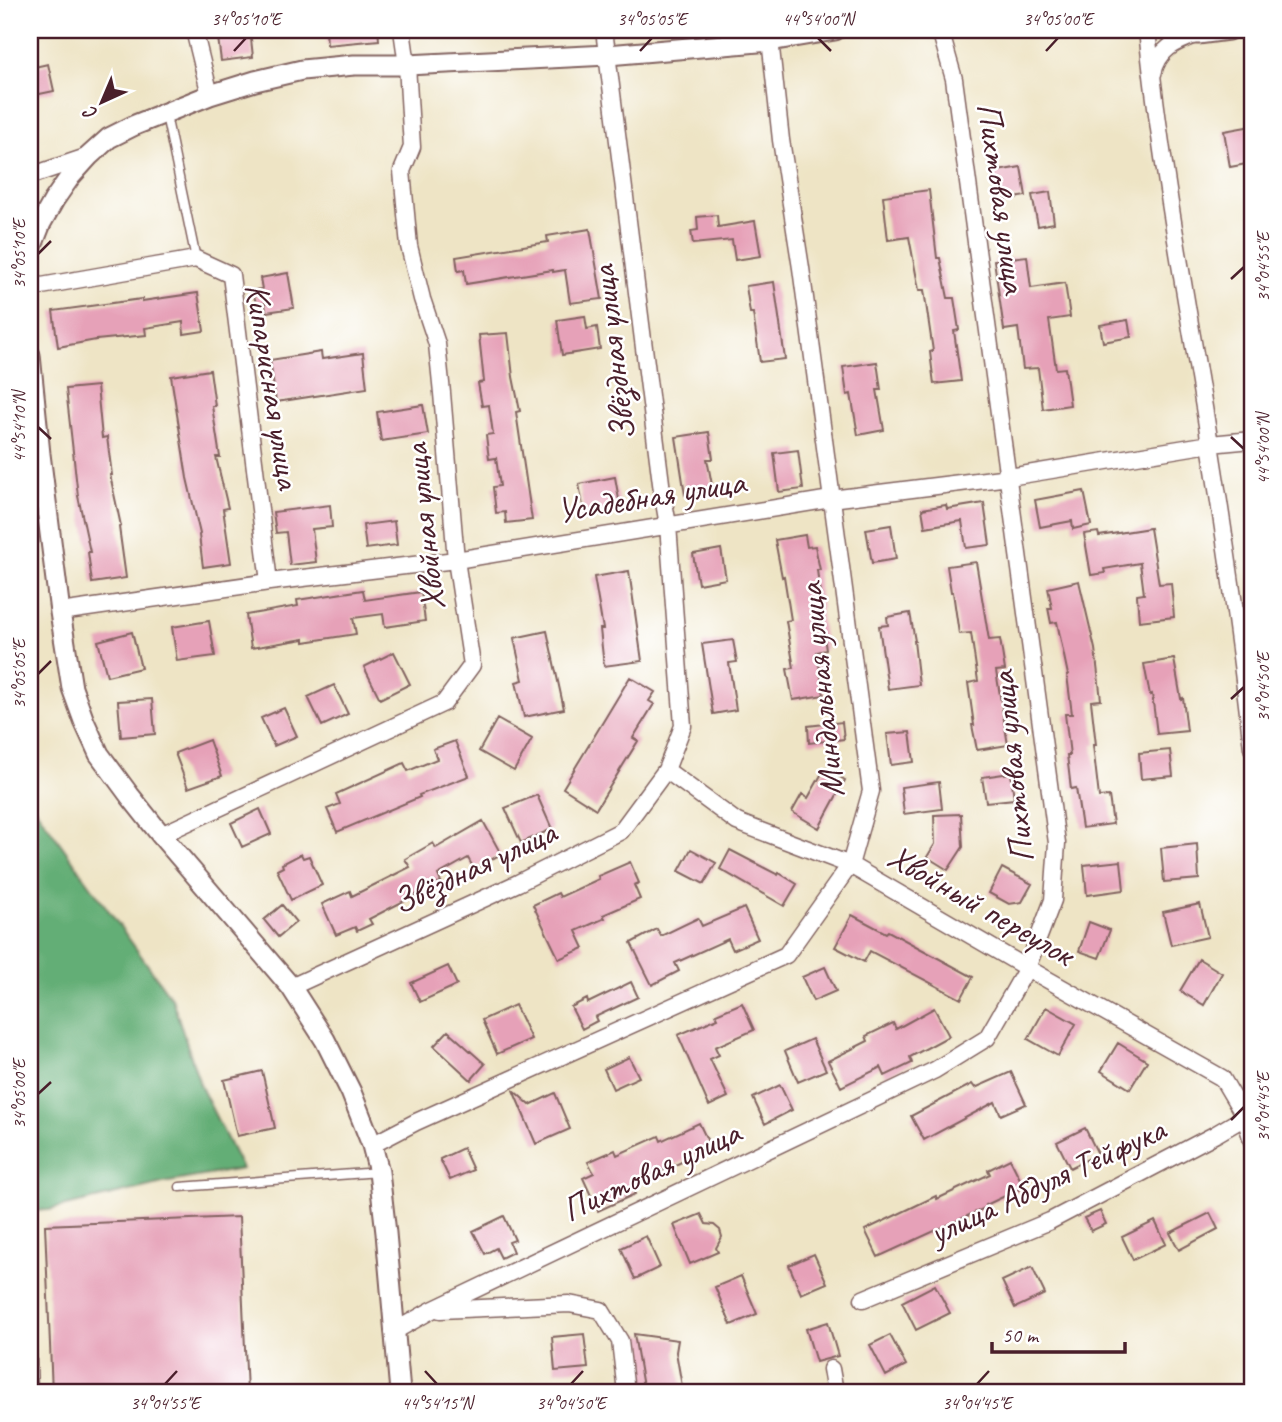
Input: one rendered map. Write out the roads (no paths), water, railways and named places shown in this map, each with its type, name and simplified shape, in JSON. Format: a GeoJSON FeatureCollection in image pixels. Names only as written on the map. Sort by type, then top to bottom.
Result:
{"type":"FeatureCollection","features":[{"type":"Feature","properties":{"kind":"street"},"geometry":{"type":"LineString","coordinates":[[194,30],[210,95]]}},
{"type":"Feature","properties":{"kind":"street","name":"Хвойная улица"},"geometry":{"type":"LineString","coordinates":[[161,835],[444,703],[472,665],[456,560],[437,344],[409,246],[402,171],[412,147],[402,30]]}},
{"type":"Feature","properties":{"kind":"street","name":"Звёздная улица"},"geometry":{"type":"LineString","coordinates":[[291,988],[518,883],[621,831],[666,771],[683,726],[668,525],[604,30]]}},
{"type":"Feature","properties":{"kind":"street"},"geometry":{"type":"LineString","coordinates":[[30,251],[35,221],[70,177],[109,138],[166,112],[255,81],[302,70],[354,65],[608,55],[835,30]]}},
{"type":"Feature","properties":{"kind":"street","name":"Пихтовая улица"},"geometry":{"type":"LineString","coordinates":[[393,1332],[432,1310],[935,1070],[987,1038],[1027,968],[1053,900],[1057,843],[954,79],[940,30]]}},
{"type":"Feature","properties":{"kind":"street"},"geometry":{"type":"LineString","coordinates":[[1147,30],[1152,82],[1210,444],[1252,748]]}},
{"type":"Feature","properties":{"kind":"street"},"geometry":{"type":"LineString","coordinates":[[1168,30],[1198,34]]}},
{"type":"Feature","properties":{"kind":"street"},"geometry":{"type":"LineString","coordinates":[[1152,82],[1157,58],[1181,40],[1198,34],[1228,30]]}},
{"type":"Feature","properties":{"kind":"street","name":"Миндальная улица"},"geometry":{"type":"LineString","coordinates":[[372,1145],[416,1122],[786,955],[850,865],[870,791],[802,268],[781,140],[770,36]]}},
{"type":"Feature","properties":{"kind":"street"},"geometry":{"type":"LineString","coordinates":[[30,176],[89,156]]}},
{"type":"Feature","properties":{"kind":"street","name":"Кипарисная улица"},"geometry":{"type":"LineString","coordinates":[[30,288],[195,259],[231,275],[269,582]]}},
{"type":"Feature","properties":{"kind":"street"},"geometry":{"type":"LineString","coordinates":[[30,355],[60,612],[72,688],[83,721],[99,754],[161,835],[291,988],[325,1040],[351,1092],[372,1145],[379,1172],[400,1392]]}},
{"type":"Feature","properties":{"kind":"street","name":"Усадебная улица"},"geometry":{"type":"LineString","coordinates":[[60,612],[269,582],[456,560],[831,499],[1009,477],[1210,444],[1252,440]]}},
{"type":"Feature","properties":{"kind":"street","name":"Хвойный переулок"},"geometry":{"type":"LineString","coordinates":[[666,771],[737,822],[850,865],[1222,1078],[1249,1113],[1252,1141]]}},
{"type":"Feature","properties":{"kind":"street","name":"улица Абдуля Тейфука"},"geometry":{"type":"LineString","coordinates":[[863,1299],[1050,1221],[1216,1134],[1249,1113]]}},
{"type":"Feature","properties":{"kind":"street"},"geometry":{"type":"LineString","coordinates":[[432,1310],[569,1304],[601,1310],[620,1341],[626,1392]]}},
{"type":"Feature","properties":{"kind":"street"},"geometry":{"type":"LineString","coordinates":[[831,1369],[835,1392]]}},
{"type":"Feature","properties":{"kind":"lane"},"geometry":{"type":"LineString","coordinates":[[166,112],[195,259]]}},
{"type":"Feature","properties":{"kind":"lane"},"geometry":{"type":"LineString","coordinates":[[180,1187],[379,1172]]}},
{"type":"Feature","properties":{"kind":"lane"},"geometry":{"type":"LineString","coordinates":[[30,1298],[33,1392]]}}]}
